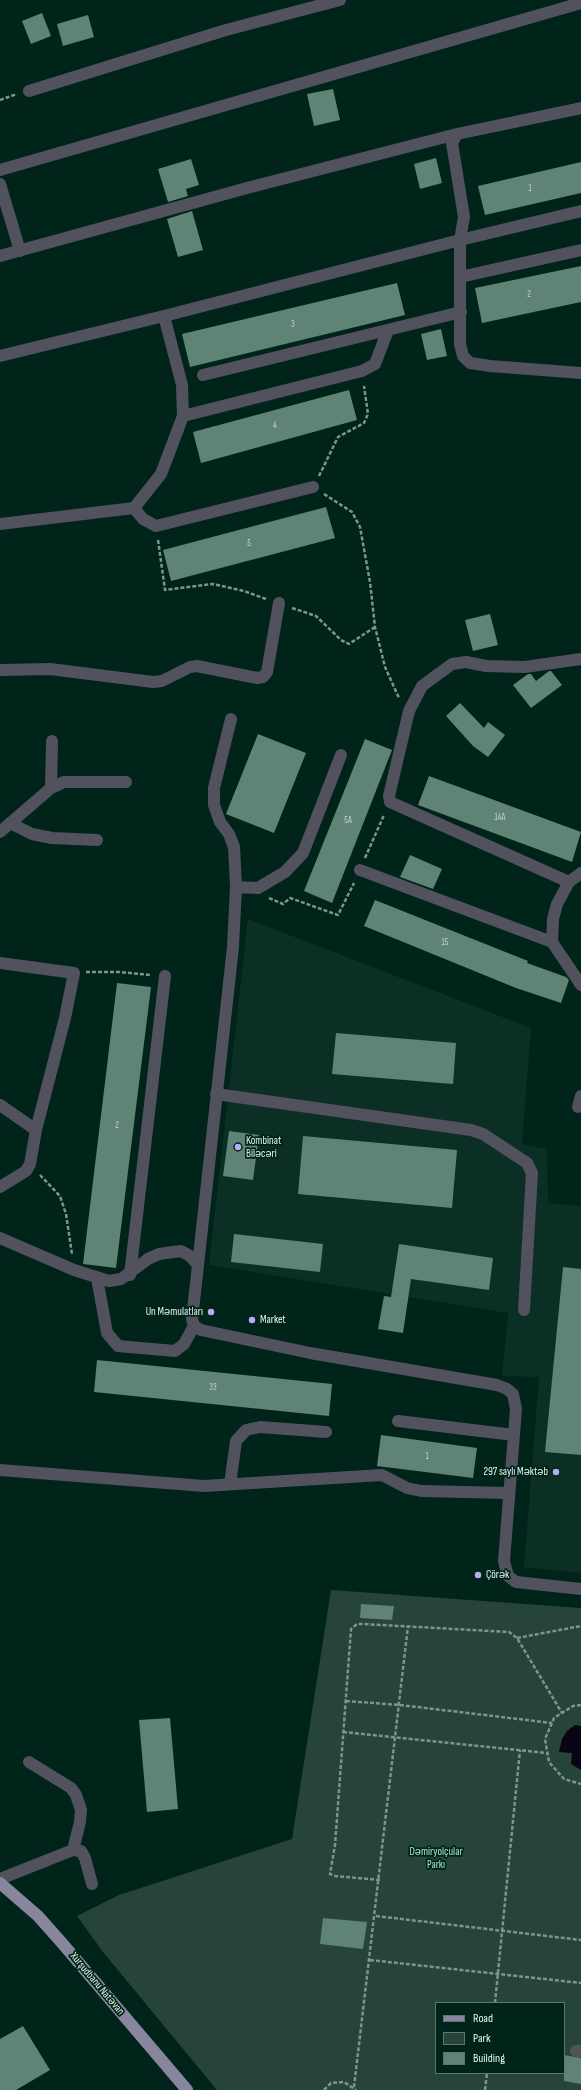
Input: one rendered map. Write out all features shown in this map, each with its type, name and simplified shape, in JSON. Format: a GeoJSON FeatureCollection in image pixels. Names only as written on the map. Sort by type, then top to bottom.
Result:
{"type":"FeatureCollection","features":[{"type":"Feature","properties":{"kind":"main road","name":"Xurşudbanu Natəvan"},"geometry":{"type":"LineString","coordinates":[[0,1883],[38,1916],[187,2090]]}},
{"type":"Feature","properties":{"kind":"street"},"geometry":{"type":"LineString","coordinates":[[29,90],[226,30],[340,0]]}},
{"type":"Feature","properties":{"kind":"street"},"geometry":{"type":"LineString","coordinates":[[0,170],[581,3]]}},
{"type":"Feature","properties":{"kind":"street"},"geometry":{"type":"LineString","coordinates":[[0,256],[247,188],[457,134],[581,108]]}},
{"type":"Feature","properties":{"kind":"street"},"geometry":{"type":"LineString","coordinates":[[457,134],[452,143],[452,151],[464,217],[460,240],[460,344],[463,356],[470,363],[490,366],[581,373]]}},
{"type":"Feature","properties":{"kind":"street"},"geometry":{"type":"LineString","coordinates":[[0,184],[20,251]]}},
{"type":"Feature","properties":{"kind":"street"},"geometry":{"type":"LineString","coordinates":[[0,356],[581,211]]}},
{"type":"Feature","properties":{"kind":"street"},"geometry":{"type":"LineString","coordinates":[[460,277],[581,250]]}},
{"type":"Feature","properties":{"kind":"street"},"geometry":{"type":"LineString","coordinates":[[203,375],[460,312]]}},
{"type":"Feature","properties":{"kind":"street"},"geometry":{"type":"LineString","coordinates":[[0,524],[134,508],[161,474],[183,416],[182,385],[164,316]]}},
{"type":"Feature","properties":{"kind":"street"},"geometry":{"type":"LineString","coordinates":[[183,416],[362,371],[375,364],[388,330]]}},
{"type":"Feature","properties":{"kind":"street"},"geometry":{"type":"LineString","coordinates":[[134,508],[143,519],[156,526],[313,487]]}},
{"type":"Feature","properties":{"kind":"street"},"geometry":{"type":"LineString","coordinates":[[0,670],[50,669],[153,682],[162,681],[190,667],[197,666],[257,678],[264,677],[267,672],[279,603]]}},
{"type":"Feature","properties":{"kind":"street"},"geometry":{"type":"LineString","coordinates":[[569,882],[390,802],[390,787],[409,711],[422,686],[452,664],[466,662],[486,666],[525,667],[581,659]]}},
{"type":"Feature","properties":{"kind":"street"},"geometry":{"type":"LineString","coordinates":[[97,1278],[107,1333],[118,1346],[175,1351],[184,1344],[194,1326],[192,1310],[236,915],[234,847],[229,834],[220,822],[214,805],[214,788],[231,719]]}},
{"type":"Feature","properties":{"kind":"street"},"geometry":{"type":"LineString","coordinates":[[51,788],[52,741]]}},
{"type":"Feature","properties":{"kind":"street"},"geometry":{"type":"LineString","coordinates":[[236,887],[258,888],[285,872],[303,853],[341,755]]}},
{"type":"Feature","properties":{"kind":"street"},"geometry":{"type":"LineString","coordinates":[[0,832],[51,788],[64,782],[126,782]]}},
{"type":"Feature","properties":{"kind":"street"},"geometry":{"type":"LineString","coordinates":[[10,823],[32,834],[52,838],[98,840]]}},
{"type":"Feature","properties":{"kind":"street"},"geometry":{"type":"LineString","coordinates":[[360,870],[552,942],[581,985]]}},
{"type":"Feature","properties":{"kind":"street"},"geometry":{"type":"LineString","coordinates":[[552,942],[553,919],[557,904],[569,882],[581,873]]}},
{"type":"Feature","properties":{"kind":"street"},"geometry":{"type":"LineString","coordinates":[[0,963],[74,973],[65,1018],[36,1130],[30,1164],[26,1171],[0,1188]]}},
{"type":"Feature","properties":{"kind":"street"},"geometry":{"type":"LineString","coordinates":[[130,1275],[165,976]]}},
{"type":"Feature","properties":{"kind":"street"},"geometry":{"type":"LineString","coordinates":[[216,1094],[471,1130],[483,1134],[527,1163],[532,1174],[524,1310]]}},
{"type":"Feature","properties":{"kind":"street"},"geometry":{"type":"LineString","coordinates":[[0,1105],[36,1130]]}},
{"type":"Feature","properties":{"kind":"street"},"geometry":{"type":"LineString","coordinates":[[0,1238],[74,1270],[109,1281],[121,1279],[130,1275],[148,1259],[174,1250],[181,1251],[190,1256],[198,1265]]}},
{"type":"Feature","properties":{"kind":"street"},"geometry":{"type":"LineString","coordinates":[[194,1326],[210,1333],[497,1385],[507,1389],[513,1394],[516,1400],[504,1561],[508,1576],[516,1582],[581,1589]]}},
{"type":"Feature","properties":{"kind":"street"},"geometry":{"type":"LineString","coordinates":[[398,1421],[514,1435]]}},
{"type":"Feature","properties":{"kind":"street"},"geometry":{"type":"LineString","coordinates":[[230,1484],[236,1441],[246,1430],[260,1427],[326,1432]]}},
{"type":"Feature","properties":{"kind":"street"},"geometry":{"type":"LineString","coordinates":[[0,1470],[204,1486],[382,1475],[407,1488],[421,1491],[509,1493]]}},
{"type":"Feature","properties":{"kind":"street"},"geometry":{"type":"LineString","coordinates":[[29,1762],[71,1788],[76,1795],[81,1810],[80,1822],[73,1850]]}},
{"type":"Feature","properties":{"kind":"street"},"geometry":{"type":"LineString","coordinates":[[0,1879],[73,1850],[81,1851],[85,1858],[92,1884]]}},
{"type":"Feature","properties":{"kind":"path"},"geometry":{"type":"LineString","coordinates":[[362,371],[368,414],[364,423],[338,437],[313,487],[352,512],[360,527],[370,582],[375,627],[385,667],[397,694],[409,711]]}},
{"type":"Feature","properties":{"kind":"path"},"geometry":{"type":"LineString","coordinates":[[156,526],[165,590],[214,584],[244,591],[316,616],[340,640],[349,644],[375,627]]}},
{"type":"Feature","properties":{"kind":"path"},"geometry":{"type":"LineString","coordinates":[[258,888],[262,896],[283,904],[290,898],[307,906]]}},
{"type":"Feature","properties":{"kind":"path"},"geometry":{"type":"LineString","coordinates":[[101,971],[165,976]]}},
{"type":"Feature","properties":{"kind":"path"},"geometry":{"type":"LineString","coordinates":[[30,1164],[60,1196],[70,1233],[74,1270]]}},
{"type":"Feature","properties":{"kind":"path"},"geometry":{"type":"LineString","coordinates":[[380,1880],[335,1876],[330,1874],[335,1844],[351,1629],[357,1624],[509,1632],[517,1638],[562,1713]]}},
{"type":"Feature","properties":{"kind":"path"},"geometry":{"type":"LineString","coordinates":[[324,2090],[331,2083],[344,2082],[355,2089],[408,1626]]}},
{"type":"Feature","properties":{"kind":"path"},"geometry":{"type":"LineString","coordinates":[[517,1638],[581,1626]]}},
{"type":"Feature","properties":{"kind":"path"},"geometry":{"type":"LineString","coordinates":[[346,1701],[400,1705],[552,1723]]}},
{"type":"Feature","properties":{"kind":"path"},"geometry":{"type":"LineString","coordinates":[[581,1705],[573,1706],[554,1718],[545,1739],[548,1762],[564,1779],[581,1784]]}},
{"type":"Feature","properties":{"kind":"path"},"geometry":{"type":"LineString","coordinates":[[344,1732],[547,1753]]}},
{"type":"Feature","properties":{"kind":"path"},"geometry":{"type":"LineString","coordinates":[[496,2002],[520,1750]]}},
{"type":"Feature","properties":{"kind":"path"},"geometry":{"type":"LineString","coordinates":[[376,1916],[581,1940]]}},
{"type":"Feature","properties":{"kind":"path"},"geometry":{"type":"LineString","coordinates":[[370,1960],[581,1982]]}},
{"type":"Feature","properties":{"kind":"path"},"geometry":{"type":"LineString","coordinates":[[485,2090],[487,2074]]}},
{"type":"Feature","properties":{"kind":"shaded area","name":"Kombinat Biləcəri"},"geometry":{"type":"Polygon","coordinates":[[[248,919],[531,1028],[522,1144],[547,1149],[548,1203],[581,1206],[581,1573],[524,1567],[539,1377],[502,1376],[508,1313],[209,1265],[248,919]]]}},
{"type":"Feature","properties":{"kind":"shaded area"},"geometry":{"type":"Polygon","coordinates":[[[575,1725],[581,1726],[581,1770],[571,1764],[572,1753],[559,1752],[562,1739],[567,1731],[575,1725]]]}},
{"type":"Feature","properties":{"kind":"green space","name":"Dəmiryolçular Parkı"},"geometry":{"type":"Polygon","coordinates":[[[331,1590],[581,1608],[581,2090],[217,2090],[103,1952],[77,1916],[119,1895],[292,1839],[331,1590]]]}},
{"type":"Feature","properties":{"kind":"building"},"geometry":{"type":"Polygon","coordinates":[[[42,13],[51,36],[31,44],[22,21],[42,13]]]}},
{"type":"Feature","properties":{"kind":"building"},"geometry":{"type":"Polygon","coordinates":[[[88,15],[94,37],[63,46],[57,24],[88,15]]]}},
{"type":"Feature","properties":{"kind":"building"},"geometry":{"type":"Polygon","coordinates":[[[333,89],[340,120],[314,126],[307,94],[333,89]]]}},
{"type":"Feature","properties":{"kind":"building"},"geometry":{"type":"Polygon","coordinates":[[[436,158],[442,183],[420,189],[414,164],[436,158]]]}},
{"type":"Feature","properties":{"kind":"building"},"geometry":{"type":"Polygon","coordinates":[[[191,159],[199,185],[186,189],[188,196],[168,202],[158,169],[191,159]]]}},
{"type":"Feature","properties":{"kind":"building"},"geometry":{"type":"Polygon","coordinates":[[[581,162],[581,193],[485,215],[478,186],[581,162]]]}},
{"type":"Feature","properties":{"kind":"building"},"geometry":{"type":"Polygon","coordinates":[[[192,211],[203,250],[178,257],[167,219],[192,211]]]}},
{"type":"Feature","properties":{"kind":"building"},"geometry":{"type":"Polygon","coordinates":[[[581,266],[581,302],[482,323],[475,288],[581,266]]]}},
{"type":"Feature","properties":{"kind":"building"},"geometry":{"type":"Polygon","coordinates":[[[397,283],[405,315],[190,367],[182,334],[397,283]]]}},
{"type":"Feature","properties":{"kind":"building"},"geometry":{"type":"Polygon","coordinates":[[[441,329],[447,356],[427,360],[421,334],[441,329]]]}},
{"type":"Feature","properties":{"kind":"building"},"geometry":{"type":"Polygon","coordinates":[[[349,390],[357,420],[201,463],[193,432],[349,390]]]}},
{"type":"Feature","properties":{"kind":"building"},"geometry":{"type":"Polygon","coordinates":[[[326,507],[335,538],[171,581],[163,550],[326,507]]]}},
{"type":"Feature","properties":{"kind":"building"},"geometry":{"type":"Polygon","coordinates":[[[490,614],[498,645],[473,651],[465,620],[490,614]]]}},
{"type":"Feature","properties":{"kind":"building"},"geometry":{"type":"Polygon","coordinates":[[[551,671],[562,685],[531,708],[513,685],[528,674],[531,674],[536,681],[551,671]]]}},
{"type":"Feature","properties":{"kind":"building"},"geometry":{"type":"Polygon","coordinates":[[[460,703],[484,728],[488,722],[505,735],[488,757],[473,746],[446,716],[460,703]]]}},
{"type":"Feature","properties":{"kind":"building"},"geometry":{"type":"Polygon","coordinates":[[[258,734],[306,753],[274,833],[226,814],[258,734]]]}},
{"type":"Feature","properties":{"kind":"building"},"geometry":{"type":"Polygon","coordinates":[[[365,739],[392,750],[332,903],[304,891],[365,739]]]}},
{"type":"Feature","properties":{"kind":"building"},"geometry":{"type":"Polygon","coordinates":[[[429,776],[581,832],[572,862],[418,805],[429,776]]]}},
{"type":"Feature","properties":{"kind":"building"},"geometry":{"type":"Polygon","coordinates":[[[410,855],[442,869],[433,889],[400,877],[410,855]]]}},
{"type":"Feature","properties":{"kind":"building"},"geometry":{"type":"Polygon","coordinates":[[[375,900],[528,961],[527,963],[566,977],[569,980],[561,1003],[516,988],[364,926],[375,900]]]}},
{"type":"Feature","properties":{"kind":"building"},"geometry":{"type":"Polygon","coordinates":[[[117,983],[151,987],[116,1268],[83,1264],[117,983]]]}},
{"type":"Feature","properties":{"kind":"building"},"geometry":{"type":"Polygon","coordinates":[[[336,1033],[456,1043],[453,1084],[332,1074],[336,1033]]]}},
{"type":"Feature","properties":{"kind":"building"},"geometry":{"type":"Polygon","coordinates":[[[229,1131],[259,1135],[253,1180],[223,1176],[229,1131]]]}},
{"type":"Feature","properties":{"kind":"building"},"geometry":{"type":"Polygon","coordinates":[[[303,1136],[457,1150],[452,1208],[298,1194],[303,1136]]]}},
{"type":"Feature","properties":{"kind":"building"},"geometry":{"type":"Polygon","coordinates":[[[234,1234],[323,1244],[320,1272],[231,1262],[234,1234]]]}},
{"type":"Feature","properties":{"kind":"building"},"geometry":{"type":"Polygon","coordinates":[[[399,1244],[493,1258],[489,1290],[411,1279],[403,1333],[378,1329],[384,1296],[391,1297],[399,1244]]]}},
{"type":"Feature","properties":{"kind":"building"},"geometry":{"type":"Polygon","coordinates":[[[563,1267],[581,1269],[581,1455],[545,1452],[563,1267]]]}},
{"type":"Feature","properties":{"kind":"building"},"geometry":{"type":"Polygon","coordinates":[[[97,1360],[332,1384],[329,1416],[94,1392],[97,1360]]]}},
{"type":"Feature","properties":{"kind":"building"},"geometry":{"type":"Polygon","coordinates":[[[381,1435],[477,1448],[473,1478],[377,1466],[381,1435]]]}},
{"type":"Feature","properties":{"kind":"building"},"geometry":{"type":"Polygon","coordinates":[[[361,1604],[394,1606],[392,1620],[360,1618],[361,1604]]]}},
{"type":"Feature","properties":{"kind":"building"},"geometry":{"type":"Polygon","coordinates":[[[170,1718],[178,1809],[147,1812],[139,1720],[170,1718]]]}},
{"type":"Feature","properties":{"kind":"building"},"geometry":{"type":"Polygon","coordinates":[[[323,1918],[367,1922],[363,1949],[320,1944],[323,1918]]]}},
{"type":"Feature","properties":{"kind":"building"},"geometry":{"type":"Polygon","coordinates":[[[23,2026],[50,2070],[16,2090],[0,2090],[0,2039],[23,2026]]]}},
{"type":"Feature","properties":{"kind":"building"},"geometry":{"type":"Polygon","coordinates":[[[565,2055],[581,2058],[581,2084],[564,2081],[565,2055]]]}},
{"type":"Feature","properties":{"kind":"place","name":"Kombinat Biləcəri"},"geometry":{"type":"Point","coordinates":[238,1147]}},
{"type":"Feature","properties":{"kind":"place","name":"Un Məmulatları"},"geometry":{"type":"Point","coordinates":[211,1312]}},
{"type":"Feature","properties":{"kind":"place","name":"Market"},"geometry":{"type":"Point","coordinates":[252,1320]}},
{"type":"Feature","properties":{"kind":"place","name":"297 saylı Məktəb"},"geometry":{"type":"Point","coordinates":[556,1472]}},
{"type":"Feature","properties":{"kind":"place","name":"Çörək"},"geometry":{"type":"Point","coordinates":[478,1575]}}]}
